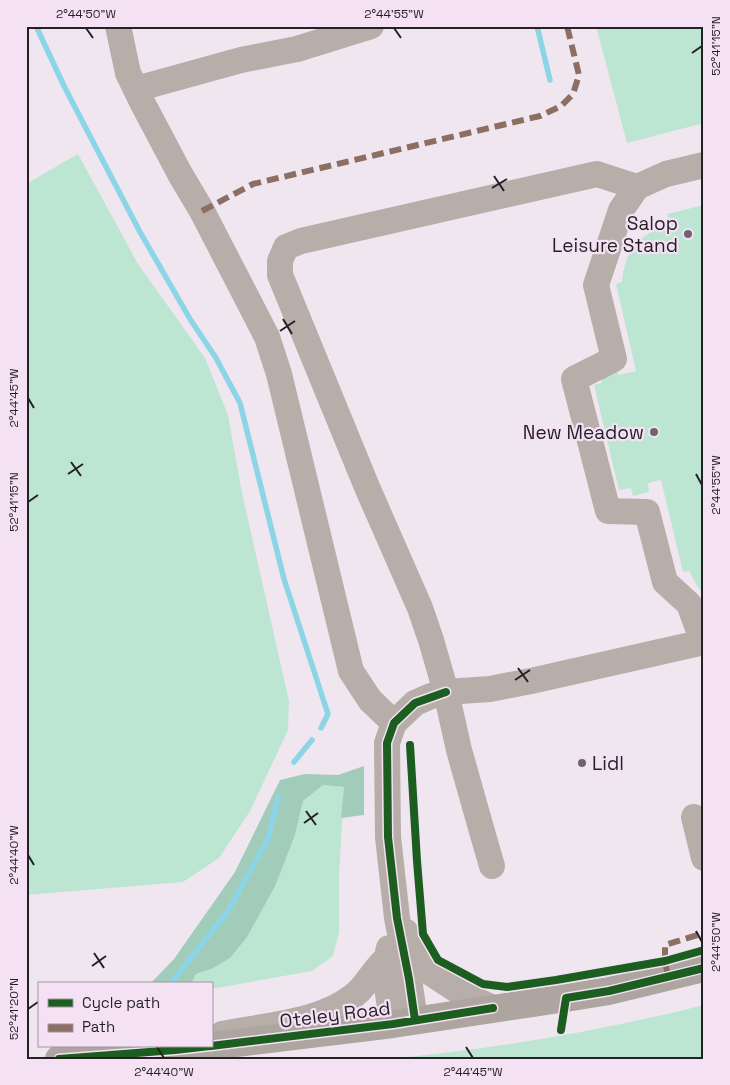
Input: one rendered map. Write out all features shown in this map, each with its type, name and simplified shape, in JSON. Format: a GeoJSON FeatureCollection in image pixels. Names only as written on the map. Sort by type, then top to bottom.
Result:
{"type":"FeatureCollection","features":[{"type":"Feature","properties":{"kind":"main road","name":"Oteley Road"},"geometry":{"type":"LineString","coordinates":[[212,1046],[404,1022],[608,991],[704,968]]}},
{"type":"Feature","properties":{"kind":"main road","name":"Oteley Road"},"geometry":{"type":"LineString","coordinates":[[59,1059],[98,1057],[180,1048]]}},
{"type":"Feature","properties":{"kind":"street"},"geometry":{"type":"LineString","coordinates":[[118,26],[128,73],[180,174],[202,210],[267,337],[279,374],[351,672],[370,700],[394,723]]}},
{"type":"Feature","properties":{"kind":"street"},"geometry":{"type":"LineString","coordinates":[[136,89],[241,60],[297,49],[371,26]]}},
{"type":"Feature","properties":{"kind":"street"},"geometry":{"type":"LineString","coordinates":[[404,1022],[409,979],[397,918],[388,837],[386,759],[387,743],[394,723],[415,703],[446,692],[490,689],[703,642],[689,604],[666,582],[647,512],[608,511],[574,380],[614,359],[596,285],[621,210],[637,187],[666,174],[704,165]]}},
{"type":"Feature","properties":{"kind":"street"},"geometry":{"type":"LineString","coordinates":[[492,866],[459,750],[446,692],[420,608],[366,487],[280,275],[280,261],[286,247],[301,241],[597,174],[637,187]]}},
{"type":"Feature","properties":{"kind":"street"},"geometry":{"type":"LineString","coordinates":[[694,817],[704,858]]}},
{"type":"Feature","properties":{"kind":"street"},"geometry":{"type":"LineString","coordinates":[[397,918],[386,959],[388,992],[404,1022]]}},
{"type":"Feature","properties":{"kind":"street"},"geometry":{"type":"LineString","coordinates":[[397,918],[432,974],[461,993],[493,1008]]}},
{"type":"Feature","properties":{"kind":"street"},"geometry":{"type":"LineString","coordinates":[[212,1036],[312,1018],[337,1007],[359,990],[378,965],[386,959]]}},
{"type":"Feature","properties":{"kind":"green space"},"geometry":{"type":"Polygon","coordinates":[[[596,26],[704,26],[704,123],[627,143],[596,26]]]}},
{"type":"Feature","properties":{"kind":"green space"},"geometry":{"type":"Polygon","coordinates":[[[78,154],[138,264],[205,358],[228,415],[242,493],[289,701],[288,730],[250,811],[219,858],[183,882],[26,895],[26,184],[78,154]]]}},
{"type":"Feature","properties":{"kind":"green space","name":"New Meadow"},"geometry":{"type":"Polygon","coordinates":[[[704,205],[704,593],[699,589],[689,571],[683,572],[661,480],[648,483],[649,492],[633,496],[631,488],[619,490],[594,385],[602,383],[600,375],[617,371],[618,375],[636,371],[616,284],[622,282],[630,251],[635,244],[649,233],[669,224],[667,214],[704,205]]]}},
{"type":"Feature","properties":{"kind":"green space"},"geometry":{"type":"Polygon","coordinates":[[[364,766],[364,815],[341,818],[344,787],[323,785],[303,801],[295,835],[275,886],[247,937],[230,958],[211,969],[196,974],[192,982],[152,982],[174,959],[235,872],[280,780],[305,774],[338,775],[364,766]]]}},
{"type":"Feature","properties":{"kind":"green space"},"geometry":{"type":"Polygon","coordinates":[[[323,785],[344,787],[339,876],[339,932],[333,956],[312,971],[212,989],[212,982],[192,982],[196,974],[211,969],[295,835],[303,801],[323,785]]]}},
{"type":"Feature","properties":{"kind":"green space"},"geometry":{"type":"Polygon","coordinates":[[[704,1005],[704,1059],[383,1059],[504,1045],[625,1023],[704,1005]]]}},
{"type":"Feature","properties":{"kind":"waterway"},"geometry":{"type":"LineString","coordinates":[[36,26],[65,88],[140,232],[190,319],[216,358],[240,403],[284,579],[328,714],[321,728]]}},
{"type":"Feature","properties":{"kind":"waterway"},"geometry":{"type":"LineString","coordinates":[[537,26],[550,80]]}},
{"type":"Feature","properties":{"kind":"waterway"},"geometry":{"type":"LineString","coordinates":[[294,762],[312,740]]}},
{"type":"Feature","properties":{"kind":"waterway"},"geometry":{"type":"LineString","coordinates":[[172,982],[228,911],[268,839],[278,797]]}},
{"type":"Feature","properties":{"kind":"marked path"},"geometry":{"type":"LineString","coordinates":[[202,211],[253,184],[540,116],[561,106],[573,94],[579,75],[567,26]]}},
{"type":"Feature","properties":{"kind":"marked path"},"geometry":{"type":"LineString","coordinates":[[668,977],[665,945],[704,933]]}},
{"type":"Feature","properties":{"kind":"cycle path"},"geometry":{"type":"LineString","coordinates":[[415,1020],[397,918],[388,837],[387,743],[394,723],[415,703],[446,692]]}},
{"type":"Feature","properties":{"kind":"cycle path"},"geometry":{"type":"LineString","coordinates":[[410,745],[423,934],[438,960],[483,984],[507,987],[665,961],[704,950]]}},
{"type":"Feature","properties":{"kind":"cycle path"},"geometry":{"type":"LineString","coordinates":[[561,1030],[566,998],[609,991],[704,968]]}},
{"type":"Feature","properties":{"kind":"cycle path"},"geometry":{"type":"LineString","coordinates":[[212,1046],[393,1024],[493,1008]]}},
{"type":"Feature","properties":{"kind":"cycle path"},"geometry":{"type":"LineString","coordinates":[[59,1059],[192,1048]]}},
{"type":"Feature","properties":{"kind":"place","name":"Salop Leisure Stand"},"geometry":{"type":"Point","coordinates":[688,234]}},
{"type":"Feature","properties":{"kind":"place","name":"New Meadow"},"geometry":{"type":"Point","coordinates":[654,432]}},
{"type":"Feature","properties":{"kind":"place","name":"Lidl"},"geometry":{"type":"Point","coordinates":[582,763]}}]}
